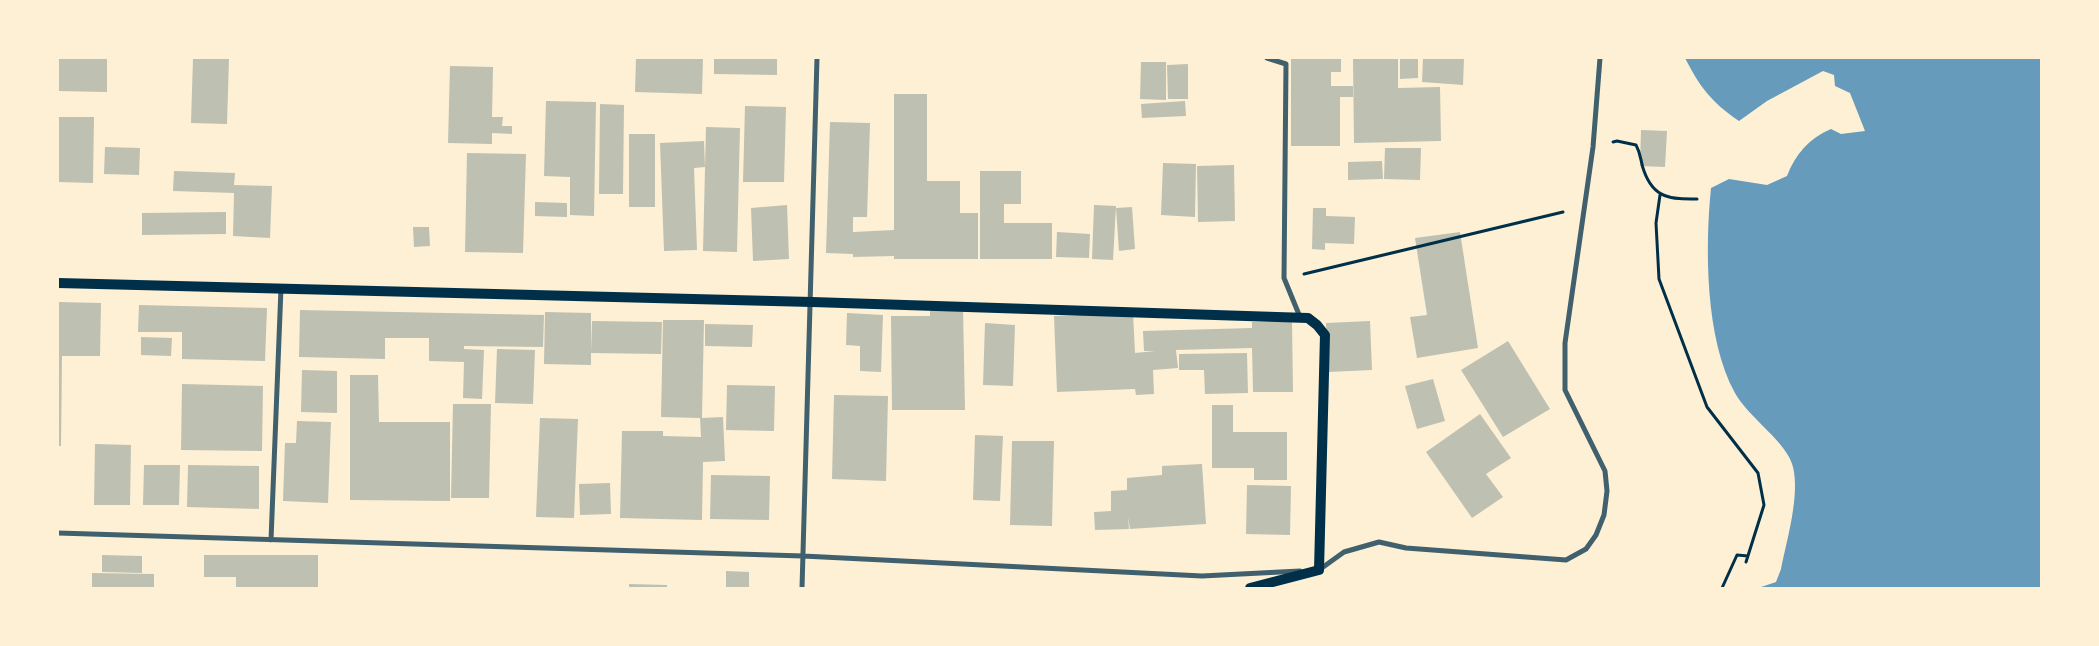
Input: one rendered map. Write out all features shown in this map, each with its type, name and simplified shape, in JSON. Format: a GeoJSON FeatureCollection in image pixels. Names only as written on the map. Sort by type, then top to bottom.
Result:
{"type":"FeatureCollection","features":[{"type":"Feature","properties":{"kind":"main road"},"geometry":{"type":"LineString","coordinates":[[58,283],[812,302],[1308,318],[1317,324],[1325,334],[1319,570],[1250,588]]}},
{"type":"Feature","properties":{"kind":"street"},"geometry":{"type":"LineString","coordinates":[[802,588],[818,58]]}},
{"type":"Feature","properties":{"kind":"street"},"geometry":{"type":"LineString","coordinates":[[1267,58],[1286,64],[1284,278],[1300,317]]}},
{"type":"Feature","properties":{"kind":"street"},"geometry":{"type":"LineString","coordinates":[[58,533],[803,556],[1202,576],[1319,570],[1344,552],[1379,542],[1406,548],[1566,560],[1586,549],[1596,536],[1604,515],[1607,492],[1606,472],[1565,390],[1565,343],[1593,147],[1600,58]]}},
{"type":"Feature","properties":{"kind":"street"},"geometry":{"type":"LineString","coordinates":[[271,540],[281,288]]}},
{"type":"Feature","properties":{"kind":"path"},"geometry":{"type":"LineString","coordinates":[[1593,147],[1617,141],[1636,145],[1642,157],[1644,171],[1660,195],[1673,199],[1697,199]]}},
{"type":"Feature","properties":{"kind":"path"},"geometry":{"type":"LineString","coordinates":[[1660,195],[1656,223],[1659,279],[1708,407],[1758,472],[1764,505],[1746,562]]}},
{"type":"Feature","properties":{"kind":"path"},"geometry":{"type":"LineString","coordinates":[[1284,278],[1584,207]]}},
{"type":"Feature","properties":{"kind":"path"},"geometry":{"type":"LineString","coordinates":[[1722,588],[1736,555],[1748,556]]}},
{"type":"Feature","properties":{"kind":"water"},"geometry":{"type":"Polygon","coordinates":[[[1685,58],[2041,58],[2041,588],[1758,588],[1776,582],[1781,569],[1792,518],[1795,478],[1790,458],[1776,439],[1741,402],[1725,371],[1713,320],[1710,292],[1708,237],[1711,188],[1729,179],[1767,185],[1787,176],[1794,161],[1804,148],[1823,133],[1831,129],[1841,134],[1865,131],[1850,93],[1835,86],[1834,75],[1823,71],[1767,101],[1739,121],[1707,93],[1685,58]]]}},
{"type":"Feature","properties":{"kind":"building"},"geometry":{"type":"Polygon","coordinates":[[[58,58],[107,58],[107,92],[58,91],[58,58]]]}},
{"type":"Feature","properties":{"kind":"building"},"geometry":{"type":"Polygon","coordinates":[[[193,58],[229,58],[227,124],[191,123],[193,58]]]}},
{"type":"Feature","properties":{"kind":"building"},"geometry":{"type":"Polygon","coordinates":[[[636,58],[703,58],[702,94],[635,92],[636,58]]]}},
{"type":"Feature","properties":{"kind":"building"},"geometry":{"type":"Polygon","coordinates":[[[714,58],[777,58],[777,75],[714,74],[714,58]]]}},
{"type":"Feature","properties":{"kind":"building"},"geometry":{"type":"Polygon","coordinates":[[[1291,58],[1341,58],[1341,72],[1331,72],[1331,86],[1353,86],[1353,97],[1340,97],[1340,146],[1291,146],[1291,58]]]}},
{"type":"Feature","properties":{"kind":"building"},"geometry":{"type":"Polygon","coordinates":[[[1353,58],[1398,58],[1398,88],[1440,87],[1441,141],[1354,143],[1353,58]]]}},
{"type":"Feature","properties":{"kind":"building"},"geometry":{"type":"Polygon","coordinates":[[[1400,58],[1418,58],[1418,78],[1400,79],[1400,58]]]}},
{"type":"Feature","properties":{"kind":"building"},"geometry":{"type":"Polygon","coordinates":[[[1423,58],[1464,58],[1463,85],[1422,82],[1423,58]]]}},
{"type":"Feature","properties":{"kind":"building"},"geometry":{"type":"Polygon","coordinates":[[[1141,62],[1166,62],[1166,100],[1140,99],[1141,62]]]}},
{"type":"Feature","properties":{"kind":"building"},"geometry":{"type":"Polygon","coordinates":[[[1188,64],[1188,99],[1168,99],[1167,65],[1188,64]]]}},
{"type":"Feature","properties":{"kind":"building"},"geometry":{"type":"Polygon","coordinates":[[[450,66],[493,67],[492,117],[503,117],[502,126],[512,126],[512,134],[492,133],[492,144],[448,143],[450,66]]]}},
{"type":"Feature","properties":{"kind":"building"},"geometry":{"type":"Polygon","coordinates":[[[894,94],[927,94],[927,181],[960,181],[960,213],[978,213],[978,259],[894,259],[894,256],[853,257],[853,254],[826,253],[830,122],[870,123],[867,217],[853,217],[853,232],[894,230],[894,94]]]}},
{"type":"Feature","properties":{"kind":"building"},"geometry":{"type":"Polygon","coordinates":[[[546,101],[596,102],[594,216],[570,215],[570,177],[544,176],[546,101]]]}},
{"type":"Feature","properties":{"kind":"building"},"geometry":{"type":"Polygon","coordinates":[[[1185,101],[1186,116],[1142,118],[1141,104],[1185,101]]]}},
{"type":"Feature","properties":{"kind":"building"},"geometry":{"type":"Polygon","coordinates":[[[600,104],[624,105],[623,194],[599,194],[600,104]]]}},
{"type":"Feature","properties":{"kind":"building"},"geometry":{"type":"Polygon","coordinates":[[[745,106],[786,107],[784,182],[743,182],[745,106]]]}},
{"type":"Feature","properties":{"kind":"building"},"geometry":{"type":"Polygon","coordinates":[[[58,117],[94,117],[93,183],[58,182],[58,117]]]}},
{"type":"Feature","properties":{"kind":"building"},"geometry":{"type":"Polygon","coordinates":[[[706,127],[740,128],[737,252],[703,251],[706,127]]]}},
{"type":"Feature","properties":{"kind":"building"},"geometry":{"type":"Polygon","coordinates":[[[1641,130],[1667,131],[1665,167],[1640,166],[1641,130]]]}},
{"type":"Feature","properties":{"kind":"building"},"geometry":{"type":"Polygon","coordinates":[[[629,134],[655,134],[655,207],[629,207],[629,134]]]}},
{"type":"Feature","properties":{"kind":"building"},"geometry":{"type":"Polygon","coordinates":[[[704,141],[705,167],[694,168],[697,250],[664,251],[660,143],[704,141]]]}},
{"type":"Feature","properties":{"kind":"building"},"geometry":{"type":"Polygon","coordinates":[[[105,147],[140,148],[139,175],[104,174],[105,147]]]}},
{"type":"Feature","properties":{"kind":"building"},"geometry":{"type":"Polygon","coordinates":[[[1385,148],[1421,148],[1420,180],[1384,179],[1385,148]]]}},
{"type":"Feature","properties":{"kind":"building"},"geometry":{"type":"Polygon","coordinates":[[[467,153],[526,154],[523,253],[465,252],[467,153]]]}},
{"type":"Feature","properties":{"kind":"building"},"geometry":{"type":"Polygon","coordinates":[[[1382,161],[1383,179],[1348,180],[1348,162],[1382,161]]]}},
{"type":"Feature","properties":{"kind":"building"},"geometry":{"type":"Polygon","coordinates":[[[1163,163],[1196,164],[1195,217],[1161,215],[1163,163]]]}},
{"type":"Feature","properties":{"kind":"building"},"geometry":{"type":"Polygon","coordinates":[[[1234,165],[1235,221],[1198,222],[1197,166],[1234,165]]]}},
{"type":"Feature","properties":{"kind":"building"},"geometry":{"type":"Polygon","coordinates":[[[174,171],[235,173],[234,185],[272,186],[270,238],[233,236],[234,193],[173,191],[174,171]]]}},
{"type":"Feature","properties":{"kind":"building"},"geometry":{"type":"Polygon","coordinates":[[[980,171],[1021,171],[1021,204],[1004,204],[1004,223],[1052,223],[1052,259],[980,259],[980,171]]]}},
{"type":"Feature","properties":{"kind":"building"},"geometry":{"type":"Polygon","coordinates":[[[535,202],[567,203],[567,217],[535,216],[535,202]]]}},
{"type":"Feature","properties":{"kind":"building"},"geometry":{"type":"Polygon","coordinates":[[[787,205],[789,259],[753,261],[751,208],[787,205]]]}},
{"type":"Feature","properties":{"kind":"building"},"geometry":{"type":"Polygon","coordinates":[[[1094,205],[1116,206],[1113,260],[1092,259],[1094,205]]]}},
{"type":"Feature","properties":{"kind":"building"},"geometry":{"type":"Polygon","coordinates":[[[1132,207],[1135,249],[1119,251],[1116,208],[1132,207]]]}},
{"type":"Feature","properties":{"kind":"building"},"geometry":{"type":"Polygon","coordinates":[[[1313,208],[1326,208],[1326,216],[1355,217],[1354,244],[1325,243],[1325,250],[1312,249],[1313,208]]]}},
{"type":"Feature","properties":{"kind":"building"},"geometry":{"type":"Polygon","coordinates":[[[226,212],[226,234],[142,235],[142,213],[226,212]]]}},
{"type":"Feature","properties":{"kind":"building"},"geometry":{"type":"Polygon","coordinates":[[[413,227],[429,227],[430,246],[414,247],[413,227]]]}},
{"type":"Feature","properties":{"kind":"building"},"geometry":{"type":"Polygon","coordinates":[[[1057,232],[1090,234],[1089,258],[1056,257],[1057,232]]]}},
{"type":"Feature","properties":{"kind":"building"},"geometry":{"type":"Polygon","coordinates":[[[1460,232],[1478,348],[1417,358],[1410,317],[1427,315],[1415,238],[1460,232]]]}},
{"type":"Feature","properties":{"kind":"building"},"geometry":{"type":"Polygon","coordinates":[[[58,302],[101,303],[100,356],[62,356],[61,446],[58,446],[58,302]]]}},
{"type":"Feature","properties":{"kind":"building"},"geometry":{"type":"Polygon","coordinates":[[[139,305],[267,308],[265,361],[182,359],[182,332],[138,332],[139,305]]]}},
{"type":"Feature","properties":{"kind":"building"},"geometry":{"type":"Polygon","coordinates":[[[930,308],[963,308],[965,410],[892,410],[891,316],[930,316],[930,308]]]}},
{"type":"Feature","properties":{"kind":"building"},"geometry":{"type":"Polygon","coordinates":[[[300,310],[544,315],[543,347],[464,346],[464,349],[484,350],[482,399],[463,398],[464,362],[429,361],[429,338],[385,338],[385,359],[299,357],[300,310]]]}},
{"type":"Feature","properties":{"kind":"building"},"geometry":{"type":"Polygon","coordinates":[[[545,312],[591,313],[591,365],[544,364],[545,312]]]}},
{"type":"Feature","properties":{"kind":"building"},"geometry":{"type":"Polygon","coordinates":[[[847,313],[883,315],[881,372],[860,371],[860,346],[846,345],[847,313]]]}},
{"type":"Feature","properties":{"kind":"building"},"geometry":{"type":"Polygon","coordinates":[[[1133,313],[1135,353],[1155,351],[1144,351],[1143,331],[1252,328],[1252,322],[1292,321],[1293,392],[1253,392],[1252,348],[1176,350],[1178,368],[1153,370],[1154,394],[1136,395],[1135,389],[1057,392],[1054,316],[1133,313]]]}},
{"type":"Feature","properties":{"kind":"building"},"geometry":{"type":"Polygon","coordinates":[[[663,320],[704,320],[702,418],[723,417],[725,461],[703,462],[702,520],[620,518],[622,431],[663,431],[663,436],[701,437],[700,418],[661,417],[663,320]]]}},
{"type":"Feature","properties":{"kind":"building"},"geometry":{"type":"Polygon","coordinates":[[[592,321],[662,322],[661,354],[591,353],[592,321]]]}},
{"type":"Feature","properties":{"kind":"building"},"geometry":{"type":"Polygon","coordinates":[[[1370,321],[1372,370],[1328,372],[1326,323],[1370,321]]]}},
{"type":"Feature","properties":{"kind":"building"},"geometry":{"type":"Polygon","coordinates":[[[985,323],[1015,325],[1013,386],[983,385],[985,323]]]}},
{"type":"Feature","properties":{"kind":"building"},"geometry":{"type":"Polygon","coordinates":[[[705,324],[753,325],[752,347],[705,346],[705,324]]]}},
{"type":"Feature","properties":{"kind":"building"},"geometry":{"type":"Polygon","coordinates":[[[141,337],[172,338],[171,356],[141,355],[141,337]]]}},
{"type":"Feature","properties":{"kind":"building"},"geometry":{"type":"Polygon","coordinates":[[[1508,341],[1550,409],[1503,437],[1461,370],[1508,341]]]}},
{"type":"Feature","properties":{"kind":"building"},"geometry":{"type":"Polygon","coordinates":[[[497,349],[535,350],[533,404],[495,403],[497,349]]]}},
{"type":"Feature","properties":{"kind":"building"},"geometry":{"type":"Polygon","coordinates":[[[1247,353],[1248,393],[1205,394],[1204,370],[1179,370],[1179,354],[1247,353]]]}},
{"type":"Feature","properties":{"kind":"building"},"geometry":{"type":"Polygon","coordinates":[[[302,370],[337,371],[337,413],[301,412],[302,370]]]}},
{"type":"Feature","properties":{"kind":"building"},"geometry":{"type":"Polygon","coordinates":[[[350,375],[378,375],[379,422],[450,422],[450,501],[350,500],[350,375]]]}},
{"type":"Feature","properties":{"kind":"building"},"geometry":{"type":"Polygon","coordinates":[[[1433,379],[1445,421],[1417,429],[1405,386],[1433,379]]]}},
{"type":"Feature","properties":{"kind":"building"},"geometry":{"type":"Polygon","coordinates":[[[182,384],[263,386],[262,451],[181,450],[182,384]]]}},
{"type":"Feature","properties":{"kind":"building"},"geometry":{"type":"Polygon","coordinates":[[[727,385],[775,386],[774,431],[726,430],[727,385]]]}},
{"type":"Feature","properties":{"kind":"building"},"geometry":{"type":"Polygon","coordinates":[[[834,395],[888,396],[886,481],[832,479],[834,395]]]}},
{"type":"Feature","properties":{"kind":"building"},"geometry":{"type":"Polygon","coordinates":[[[453,404],[491,404],[489,498],[451,498],[453,404]]]}},
{"type":"Feature","properties":{"kind":"building"},"geometry":{"type":"Polygon","coordinates":[[[1212,405],[1233,405],[1233,432],[1287,432],[1287,480],[1254,480],[1254,468],[1212,468],[1212,405]]]}},
{"type":"Feature","properties":{"kind":"building"},"geometry":{"type":"Polygon","coordinates":[[[1480,414],[1511,458],[1486,474],[1503,497],[1472,518],[1426,452],[1480,414]]]}},
{"type":"Feature","properties":{"kind":"building"},"geometry":{"type":"Polygon","coordinates":[[[540,418],[578,419],[574,518],[536,517],[540,418]]]}},
{"type":"Feature","properties":{"kind":"building"},"geometry":{"type":"Polygon","coordinates":[[[297,421],[331,422],[328,503],[283,501],[285,443],[296,443],[297,421]]]}},
{"type":"Feature","properties":{"kind":"building"},"geometry":{"type":"Polygon","coordinates":[[[975,435],[1003,436],[1000,501],[973,500],[975,435]]]}},
{"type":"Feature","properties":{"kind":"building"},"geometry":{"type":"Polygon","coordinates":[[[1012,441],[1054,441],[1052,526],[1010,525],[1012,441]]]}},
{"type":"Feature","properties":{"kind":"building"},"geometry":{"type":"Polygon","coordinates":[[[95,444],[131,445],[130,505],[94,505],[95,444]]]}},
{"type":"Feature","properties":{"kind":"building"},"geometry":{"type":"Polygon","coordinates":[[[1202,464],[1206,524],[1130,529],[1128,517],[1129,529],[1095,530],[1094,512],[1111,511],[1111,491],[1127,490],[1127,478],[1162,475],[1162,466],[1202,464]]]}},
{"type":"Feature","properties":{"kind":"building"},"geometry":{"type":"Polygon","coordinates":[[[144,465],[180,465],[179,505],[143,505],[144,465]]]}},
{"type":"Feature","properties":{"kind":"building"},"geometry":{"type":"Polygon","coordinates":[[[188,465],[259,466],[259,509],[187,507],[188,465]]]}},
{"type":"Feature","properties":{"kind":"building"},"geometry":{"type":"Polygon","coordinates":[[[711,475],[770,476],[769,520],[710,519],[711,475]]]}},
{"type":"Feature","properties":{"kind":"building"},"geometry":{"type":"Polygon","coordinates":[[[610,483],[611,514],[580,515],[579,484],[610,483]]]}},
{"type":"Feature","properties":{"kind":"building"},"geometry":{"type":"Polygon","coordinates":[[[1247,485],[1291,486],[1290,535],[1246,534],[1247,485]]]}},
{"type":"Feature","properties":{"kind":"building"},"geometry":{"type":"Polygon","coordinates":[[[102,555],[142,556],[142,573],[102,572],[102,555]]]}},
{"type":"Feature","properties":{"kind":"building"},"geometry":{"type":"Polygon","coordinates":[[[204,555],[318,555],[318,588],[236,588],[236,577],[204,577],[204,555]]]}},
{"type":"Feature","properties":{"kind":"building"},"geometry":{"type":"Polygon","coordinates":[[[726,571],[749,572],[749,588],[726,588],[726,571]]]}},
{"type":"Feature","properties":{"kind":"building"},"geometry":{"type":"Polygon","coordinates":[[[92,573],[154,574],[154,588],[92,588],[92,573]]]}},
{"type":"Feature","properties":{"kind":"building"},"geometry":{"type":"Polygon","coordinates":[[[629,584],[667,585],[667,588],[629,588],[629,584]]]}}]}
